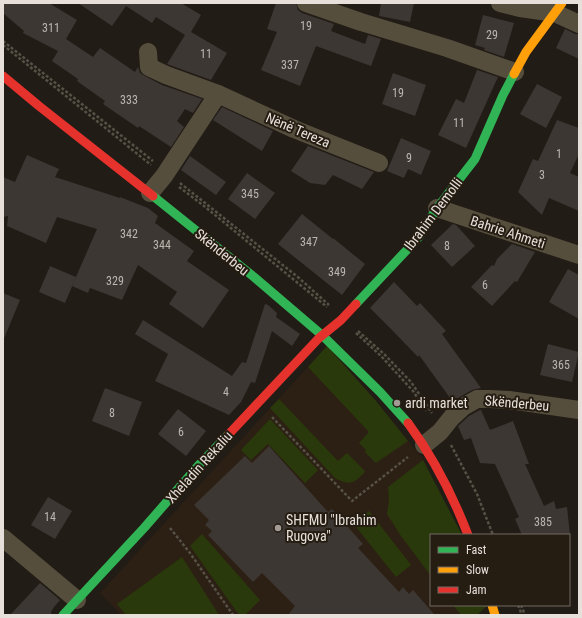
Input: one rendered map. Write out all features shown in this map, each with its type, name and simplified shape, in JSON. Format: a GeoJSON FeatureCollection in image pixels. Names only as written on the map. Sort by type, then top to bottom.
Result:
{"type":"FeatureCollection","features":[{"type":"Feature","properties":{"kind":"street"},"geometry":{"type":"LineString","coordinates":[[306,3],[361,22],[447,48],[515,72]]}},
{"type":"Feature","properties":{"kind":"street"},"geometry":{"type":"LineString","coordinates":[[500,3],[520,8],[559,8],[579,24]]}},
{"type":"Feature","properties":{"kind":"street","name":"Ibrahim Demolli"},"geometry":{"type":"LineString","coordinates":[[323,336],[341,320],[418,238],[437,208],[474,159],[503,95],[526,52],[559,8]]}},
{"type":"Feature","properties":{"kind":"street","name":"Nënë Tereza"},"geometry":{"type":"LineString","coordinates":[[148,52],[149,67],[166,75],[218,94],[294,129],[379,163]]}},
{"type":"Feature","properties":{"kind":"street","name":"Skënderbeu"},"geometry":{"type":"LineString","coordinates":[[3,76],[254,277],[323,336],[380,392],[408,423],[424,445],[457,508],[468,534]]}},
{"type":"Feature","properties":{"kind":"street"},"geometry":{"type":"LineString","coordinates":[[150,193],[164,176],[218,94]]}},
{"type":"Feature","properties":{"kind":"street","name":"Bahrie Ahmeti"},"geometry":{"type":"LineString","coordinates":[[437,208],[579,255]]}},
{"type":"Feature","properties":{"kind":"street","name":"Xheladin Rekaliu"},"geometry":{"type":"LineString","coordinates":[[63,615],[144,528],[198,466],[319,338],[323,336]]}},
{"type":"Feature","properties":{"kind":"street","name":"Skënderbeu"},"geometry":{"type":"LineString","coordinates":[[424,445],[440,432],[452,417],[463,407],[477,400],[509,400],[579,410]]}},
{"type":"Feature","properties":{"kind":"street"},"geometry":{"type":"LineString","coordinates":[[3,538],[77,600]]}},
{"type":"Feature","properties":{"kind":"path"},"geometry":{"type":"LineString","coordinates":[[269,415],[352,501],[424,445]]}},
{"type":"Feature","properties":{"kind":"path"},"geometry":{"type":"LineString","coordinates":[[167,523],[190,553],[233,615]]}},
{"type":"Feature","properties":{"kind":"shaded area"},"geometry":{"type":"Polygon","coordinates":[[[327,346],[376,401],[426,463],[431,534],[430,606],[487,606],[477,615],[121,615],[100,593],[327,346]]]}},
{"type":"Feature","properties":{"kind":"green space"},"geometry":{"type":"Polygon","coordinates":[[[327,346],[376,401],[408,441],[376,463],[365,452],[366,450],[359,443],[369,432],[308,367],[327,346]]]}},
{"type":"Feature","properties":{"kind":"green space"},"geometry":{"type":"Polygon","coordinates":[[[279,399],[338,461],[347,453],[365,471],[364,473],[349,483],[336,479],[270,408],[279,399]]]}},
{"type":"Feature","properties":{"kind":"green space"},"geometry":{"type":"Polygon","coordinates":[[[270,419],[318,470],[305,483],[268,444],[251,460],[241,450],[270,419]]]}},
{"type":"Feature","properties":{"kind":"green space"},"geometry":{"type":"Polygon","coordinates":[[[423,460],[461,534],[430,534],[430,575],[401,536],[387,514],[389,500],[388,487],[423,460]]]}},
{"type":"Feature","properties":{"kind":"green space"},"geometry":{"type":"Polygon","coordinates":[[[369,511],[411,565],[396,577],[353,523],[369,511]]]}},
{"type":"Feature","properties":{"kind":"green space"},"geometry":{"type":"Polygon","coordinates":[[[202,534],[260,600],[245,615],[239,615],[190,546],[202,534]]]}},
{"type":"Feature","properties":{"kind":"green space"},"geometry":{"type":"Polygon","coordinates":[[[182,557],[219,615],[126,615],[117,604],[182,557]]]}},
{"type":"Feature","properties":{"kind":"green space"},"geometry":{"type":"Polygon","coordinates":[[[454,606],[487,606],[477,615],[461,615],[454,606]]]}},
{"type":"Feature","properties":{"kind":"building"},"geometry":{"type":"Polygon","coordinates":[[[3,3],[49,3],[77,20],[66,39],[93,57],[100,48],[135,72],[138,67],[140,73],[162,85],[202,99],[193,113],[185,109],[177,121],[184,127],[171,147],[139,126],[138,128],[103,104],[105,101],[77,81],[78,79],[52,61],[58,51],[23,33],[24,31],[3,13],[3,3]]]}},
{"type":"Feature","properties":{"kind":"building"},"geometry":{"type":"Polygon","coordinates":[[[78,3],[181,3],[201,15],[191,32],[227,53],[211,80],[167,64],[185,35],[156,17],[152,23],[126,6],[112,26],[78,3]]]}},
{"type":"Feature","properties":{"kind":"building"},"geometry":{"type":"Polygon","coordinates":[[[276,3],[296,3],[298,10],[302,13],[334,24],[331,31],[365,44],[368,35],[381,39],[371,66],[316,46],[300,86],[261,70],[277,32],[267,29],[276,3]]]}},
{"type":"Feature","properties":{"kind":"building"},"geometry":{"type":"Polygon","coordinates":[[[381,3],[414,3],[410,22],[379,16],[381,3]]]}},
{"type":"Feature","properties":{"kind":"building"},"geometry":{"type":"Polygon","coordinates":[[[483,15],[514,23],[504,57],[475,45],[483,15]]]}},
{"type":"Feature","properties":{"kind":"building"},"geometry":{"type":"Polygon","coordinates":[[[565,29],[575,34],[579,34],[579,59],[556,48],[565,29]]]}},
{"type":"Feature","properties":{"kind":"building"},"geometry":{"type":"Polygon","coordinates":[[[477,70],[498,77],[466,148],[438,135],[456,99],[464,103],[477,70]]]}},
{"type":"Feature","properties":{"kind":"building"},"geometry":{"type":"Polygon","coordinates":[[[393,73],[426,85],[415,116],[382,104],[393,73]]]}},
{"type":"Feature","properties":{"kind":"building"},"geometry":{"type":"Polygon","coordinates":[[[537,84],[562,97],[546,128],[520,114],[537,84]]]}},
{"type":"Feature","properties":{"kind":"building"},"geometry":{"type":"Polygon","coordinates":[[[222,107],[273,131],[262,151],[213,120],[222,107]]]}},
{"type":"Feature","properties":{"kind":"building"},"geometry":{"type":"Polygon","coordinates":[[[557,120],[579,128],[579,154],[570,173],[579,177],[579,211],[549,198],[542,215],[518,192],[533,159],[538,161],[557,120]]]}},
{"type":"Feature","properties":{"kind":"building"},"geometry":{"type":"Polygon","coordinates":[[[401,138],[431,151],[421,175],[408,169],[404,178],[387,171],[401,138]]]}},
{"type":"Feature","properties":{"kind":"building"},"geometry":{"type":"Polygon","coordinates":[[[308,146],[374,172],[362,189],[333,175],[325,185],[310,183],[291,171],[308,146]]]}},
{"type":"Feature","properties":{"kind":"building"},"geometry":{"type":"Polygon","coordinates":[[[27,155],[59,169],[55,177],[120,197],[148,208],[158,216],[155,223],[194,251],[187,261],[229,290],[203,328],[169,304],[177,292],[138,265],[122,300],[90,288],[88,293],[72,286],[97,229],[57,217],[46,243],[7,226],[8,216],[3,217],[3,177],[15,182],[27,155]]]}},
{"type":"Feature","properties":{"kind":"building"},"geometry":{"type":"Polygon","coordinates":[[[190,156],[226,182],[216,195],[181,170],[190,156]]]}},
{"type":"Feature","properties":{"kind":"building"},"geometry":{"type":"Polygon","coordinates":[[[247,173],[275,193],[255,219],[228,199],[247,173]]]}},
{"type":"Feature","properties":{"kind":"building"},"geometry":{"type":"Polygon","coordinates":[[[302,214],[365,264],[342,295],[278,244],[302,214]]]}},
{"type":"Feature","properties":{"kind":"building"},"geometry":{"type":"Polygon","coordinates":[[[453,224],[456,225],[475,246],[452,267],[431,245],[453,224]]]}},
{"type":"Feature","properties":{"kind":"building"},"geometry":{"type":"Polygon","coordinates":[[[512,244],[535,252],[517,282],[515,281],[492,306],[471,287],[492,265],[494,266],[497,259],[512,244]]]}},
{"type":"Feature","properties":{"kind":"building"},"geometry":{"type":"Polygon","coordinates":[[[50,266],[76,277],[65,303],[39,292],[50,266]]]}},
{"type":"Feature","properties":{"kind":"building"},"geometry":{"type":"Polygon","coordinates":[[[568,269],[579,275],[579,319],[549,302],[568,269]]]}},
{"type":"Feature","properties":{"kind":"building"},"geometry":{"type":"Polygon","coordinates":[[[394,282],[417,306],[420,303],[446,331],[442,334],[481,388],[472,390],[453,402],[419,355],[418,357],[370,308],[394,282]]]}},
{"type":"Feature","properties":{"kind":"building"},"geometry":{"type":"Polygon","coordinates":[[[3,293],[20,300],[3,341],[3,293]]]}},
{"type":"Feature","properties":{"kind":"building"},"geometry":{"type":"Polygon","coordinates":[[[265,304],[277,313],[276,317],[300,334],[292,346],[272,331],[255,383],[251,382],[241,402],[229,415],[155,381],[168,354],[135,334],[143,320],[232,376],[242,362],[246,363],[265,304]]]}},
{"type":"Feature","properties":{"kind":"building"},"geometry":{"type":"Polygon","coordinates":[[[548,344],[579,352],[572,382],[540,375],[548,344]]]}},
{"type":"Feature","properties":{"kind":"building"},"geometry":{"type":"Polygon","coordinates":[[[105,388],[142,402],[129,436],[92,421],[105,388]]]}},
{"type":"Feature","properties":{"kind":"building"},"geometry":{"type":"Polygon","coordinates":[[[178,409],[206,431],[186,456],[158,434],[178,409]]]}},
{"type":"Feature","properties":{"kind":"building"},"geometry":{"type":"Polygon","coordinates":[[[481,410],[490,430],[513,421],[529,464],[525,464],[544,506],[554,501],[556,509],[567,507],[570,534],[522,534],[515,519],[519,517],[495,464],[480,463],[471,438],[464,440],[458,426],[469,416],[481,410]]]}},
{"type":"Feature","properties":{"kind":"building","name":"SHFMU \"Ibrahim Rugova\""},"geometry":{"type":"Polygon","coordinates":[[[269,446],[328,512],[332,509],[363,544],[358,548],[399,592],[403,587],[409,594],[413,590],[435,615],[288,615],[295,606],[262,573],[253,582],[208,535],[212,531],[205,525],[209,520],[194,505],[245,456],[252,463],[269,446]]]}},
{"type":"Feature","properties":{"kind":"building"},"geometry":{"type":"Polygon","coordinates":[[[48,497],[72,511],[55,539],[31,525],[48,497]]]}},
{"type":"Feature","properties":{"kind":"building"},"geometry":{"type":"Polygon","coordinates":[[[40,583],[60,600],[51,612],[51,615],[10,615],[40,583]]]}},
{"type":"Feature","properties":{"kind":"traffic: fast"},"geometry":{"type":"LineString","coordinates":[[356,304],[418,238],[437,208],[475,159],[503,95],[514,74]]}},
{"type":"Feature","properties":{"kind":"traffic: fast"},"geometry":{"type":"LineString","coordinates":[[153,196],[254,277],[323,336],[380,392],[408,423]]}},
{"type":"Feature","properties":{"kind":"traffic: fast"},"geometry":{"type":"LineString","coordinates":[[63,615],[228,435]]}},
{"type":"Feature","properties":{"kind":"traffic: slow"},"geometry":{"type":"LineString","coordinates":[[514,74],[526,52],[562,3]]}},
{"type":"Feature","properties":{"kind":"traffic: slow"},"geometry":{"type":"LineString","coordinates":[[492,606],[495,615]]}},
{"type":"Feature","properties":{"kind":"traffic: jam"},"geometry":{"type":"LineString","coordinates":[[3,76],[153,196]]}},
{"type":"Feature","properties":{"kind":"traffic: jam"},"geometry":{"type":"LineString","coordinates":[[228,435],[319,338],[341,320],[356,304]]}},
{"type":"Feature","properties":{"kind":"traffic: jam"},"geometry":{"type":"LineString","coordinates":[[408,423],[426,449],[442,477],[468,534]]}},
{"type":"Feature","properties":{"kind":"place","name":"ardi market"},"geometry":{"type":"Point","coordinates":[397,403]}},
{"type":"Feature","properties":{"kind":"place","name":"SHFMU \"Ibrahim Rugova\""},"geometry":{"type":"Point","coordinates":[278,528]}}]}
